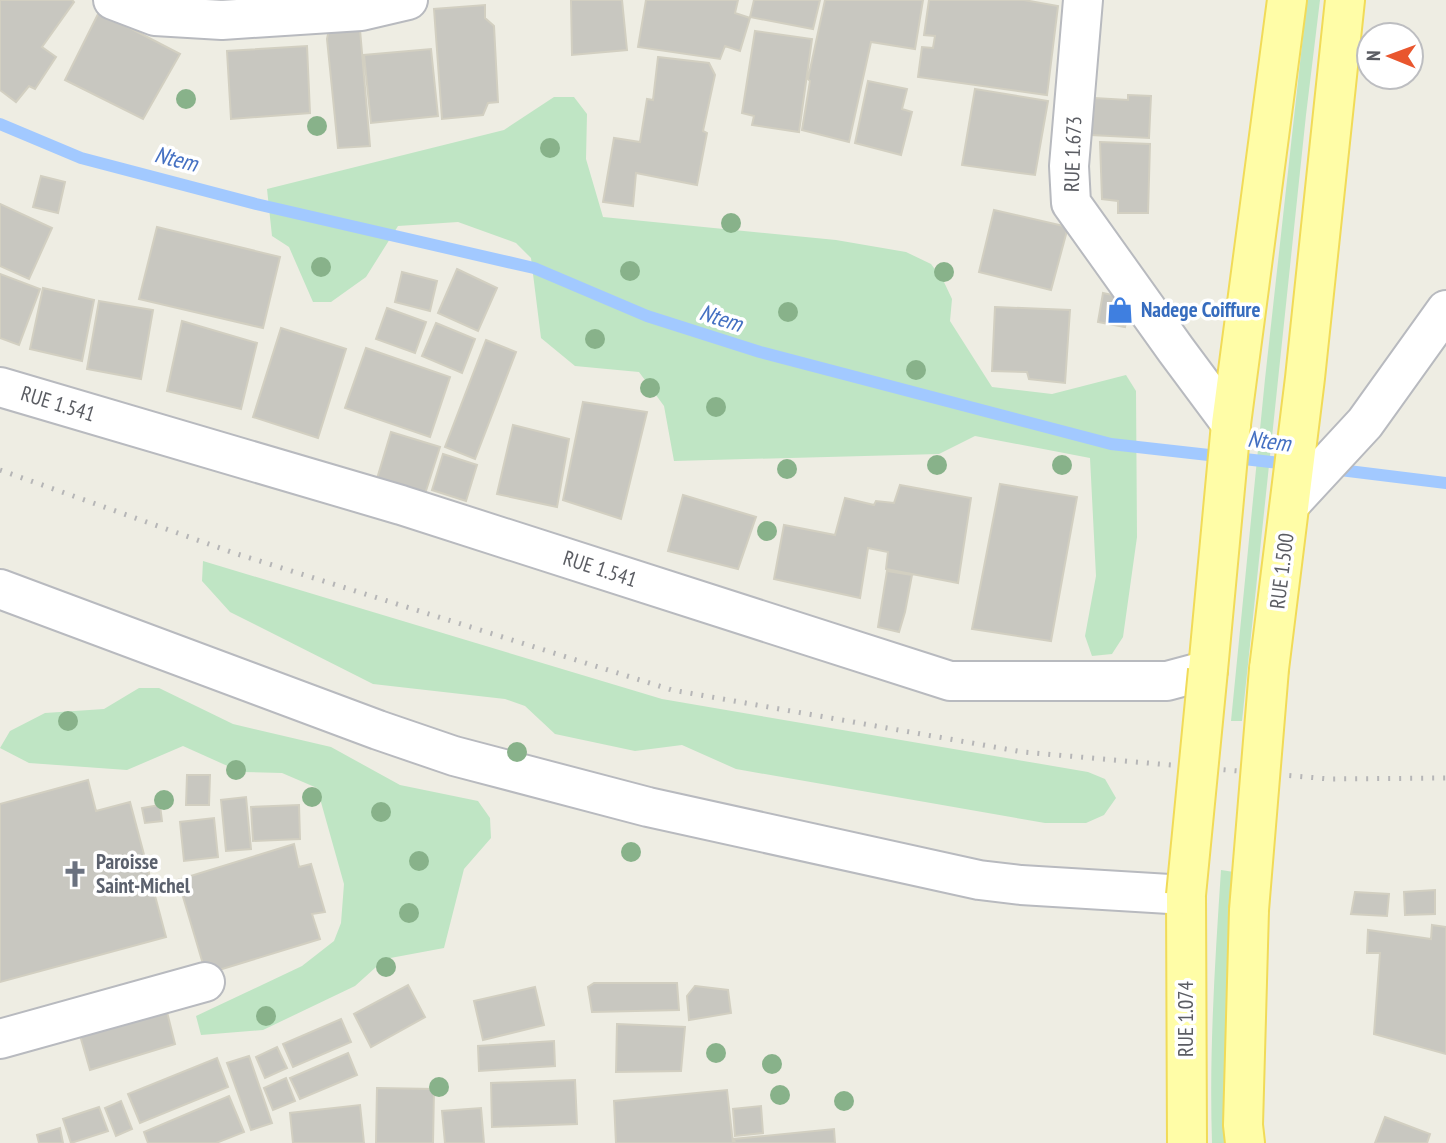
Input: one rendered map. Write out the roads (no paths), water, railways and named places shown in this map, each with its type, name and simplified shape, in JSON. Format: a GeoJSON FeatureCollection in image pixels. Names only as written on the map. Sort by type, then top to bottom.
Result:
{"type":"FeatureCollection","features":[{"type":"Feature","properties":{"kind":"main road"},"geometry":{"type":"LineString","coordinates":[[1208,670],[1231,424],[1287,0]]}},
{"type":"Feature","properties":{"kind":"main road","name":"RUE 1.500"},"geometry":{"type":"LineString","coordinates":[[1245,1143],[1249,909],[1269,670],[1291,503],[1345,0]]}},
{"type":"Feature","properties":{"kind":"main road","name":"RUE 1.074"},"geometry":{"type":"LineString","coordinates":[[1187,1143],[1186,895],[1208,670]]}},
{"type":"Feature","properties":{"kind":"street"},"geometry":{"type":"LineString","coordinates":[[113,0],[155,16],[222,20],[361,11],[408,0]]}},
{"type":"Feature","properties":{"kind":"street","name":"RUE 1.673"},"geometry":{"type":"LineString","coordinates":[[1083,0],[1069,166],[1071,203],[1231,424]]}},
{"type":"Feature","properties":{"kind":"street"},"geometry":{"type":"LineString","coordinates":[[1291,503],[1365,423],[1446,310]]}},
{"type":"Feature","properties":{"kind":"street","name":"RUE 1.541"},"geometry":{"type":"LineString","coordinates":[[0,387],[401,505],[950,681],[1167,681],[1208,670]]}},
{"type":"Feature","properties":{"kind":"street"},"geometry":{"type":"LineString","coordinates":[[0,589],[391,735],[454,756],[622,801],[979,880],[1186,895]]}},
{"type":"Feature","properties":{"kind":"street"},"geometry":{"type":"LineString","coordinates":[[0,1039],[205,982]]}},
{"type":"Feature","properties":{"kind":"waterway","name":"Ntem"},"geometry":{"type":"LineString","coordinates":[[0,124],[81,158],[256,204],[534,268],[647,316],[760,352],[1111,444],[1289,464]]}},
{"type":"Feature","properties":{"kind":"waterway","name":"Ntem"},"geometry":{"type":"LineString","coordinates":[[1332,469],[1446,483]]}},
{"type":"Feature","properties":{"kind":"railway"},"geometry":{"type":"LineString","coordinates":[[0,470],[234,553],[672,690],[1023,752],[1329,779],[1446,778]]}},
{"type":"Feature","properties":{"kind":"place","name":"Nadege Coiffure"},"geometry":{"type":"Point","coordinates":[1120,310]}},
{"type":"Feature","properties":{"kind":"place","name":"Paroisse Saint-Michel"},"geometry":{"type":"Point","coordinates":[75,874]}}]}
